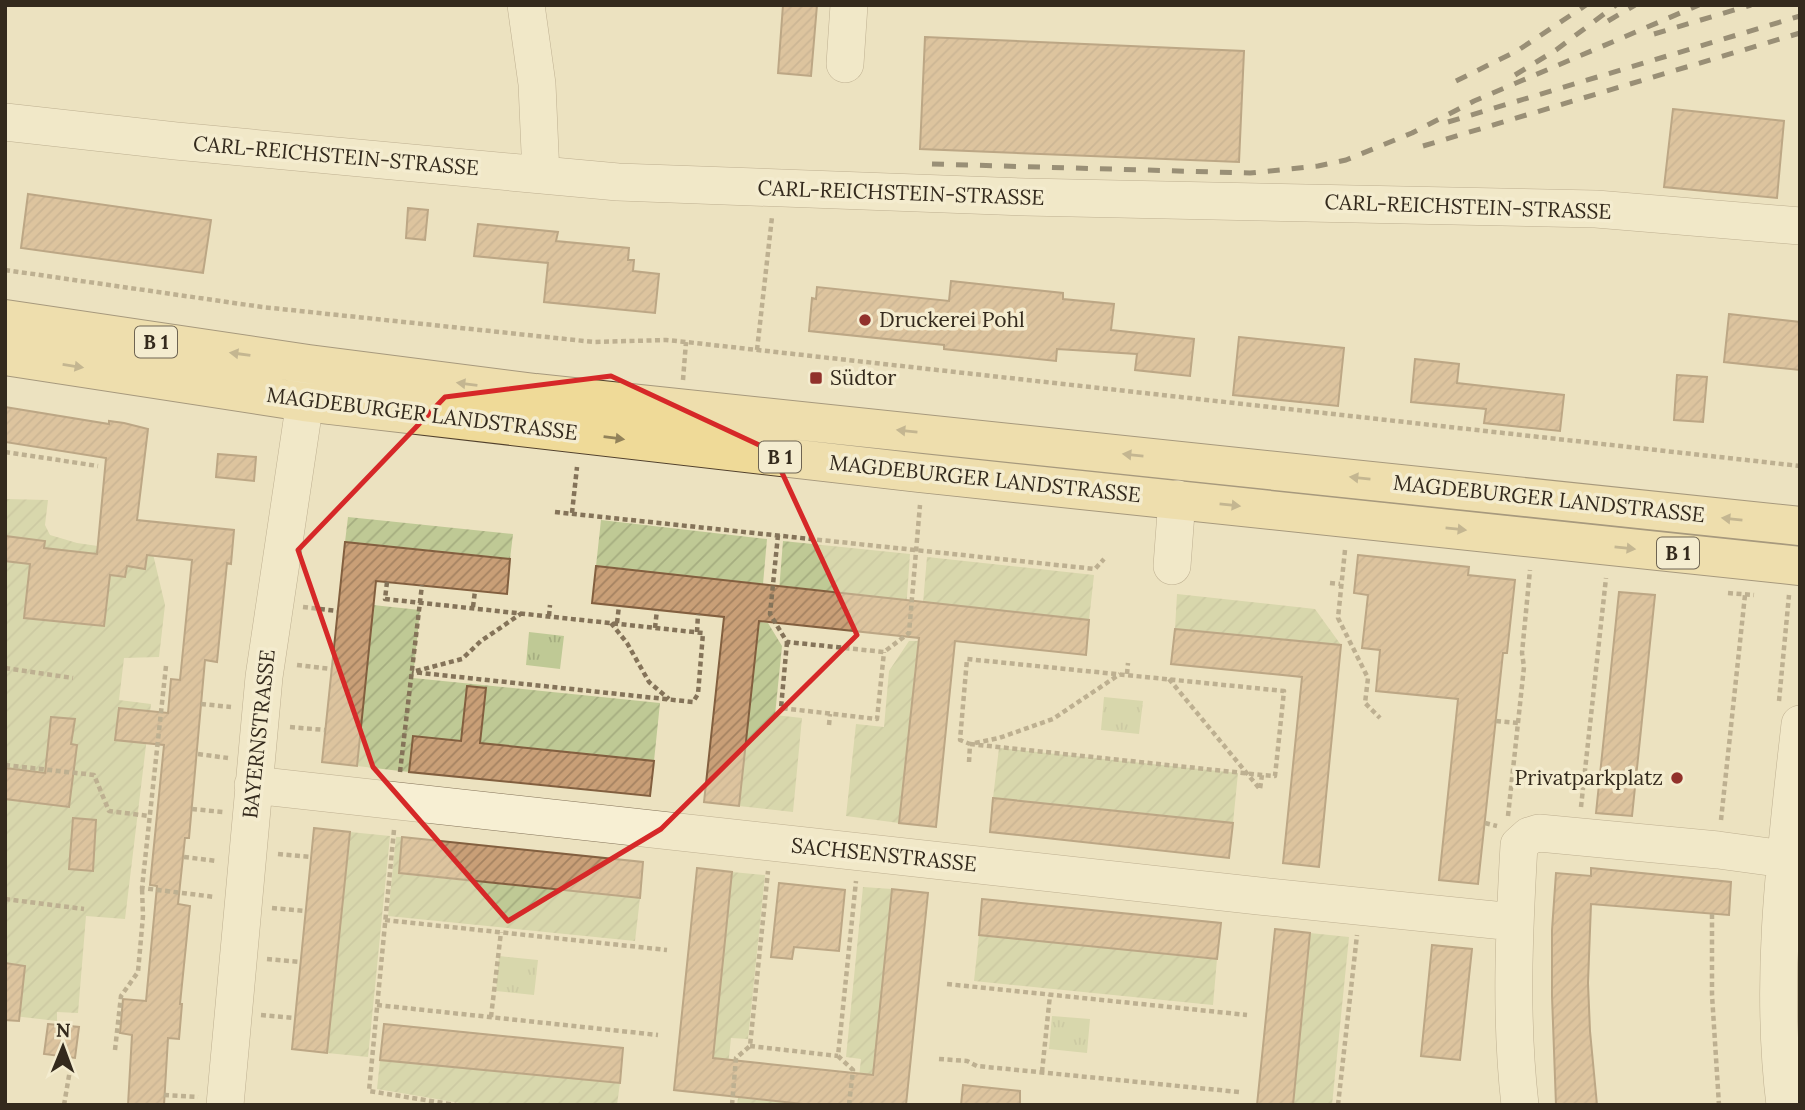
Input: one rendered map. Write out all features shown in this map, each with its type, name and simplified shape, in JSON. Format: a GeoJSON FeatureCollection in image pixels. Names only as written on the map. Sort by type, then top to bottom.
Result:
{"type":"FeatureCollection","features":[{"type":"Feature","properties":{"kind":"main road","name":"MAGDEBURGER LANDSTRASSE"},"geometry":{"type":"LineString","coordinates":[[5,319],[308,364],[549,394],[1800,526]]}},
{"type":"Feature","properties":{"kind":"main road","name":"MAGDEBURGER LANDSTRASSE"},"geometry":{"type":"LineString","coordinates":[[5,356],[304,402],[920,473],[1800,566]]}},
{"type":"Feature","properties":{"kind":"street"},"geometry":{"type":"LineString","coordinates":[[526,5],[537,85],[541,175]]}},
{"type":"Feature","properties":{"kind":"street"},"geometry":{"type":"LineString","coordinates":[[845,64],[849,5]]}},
{"type":"Feature","properties":{"kind":"street","name":"CARL-REICHSTEIN-STRASSE"},"geometry":{"type":"LineString","coordinates":[[5,122],[190,143],[541,175],[707,186],[1025,197],[1596,209],[1800,226]]}},
{"type":"Feature","properties":{"kind":"street","name":"BAYERNSTRASSE"},"geometry":{"type":"LineString","coordinates":[[213,1101],[262,904],[253,785],[264,677],[308,364]]}},
{"type":"Feature","properties":{"kind":"street"},"geometry":{"type":"LineString","coordinates":[[1172,566],[1177,499]]}},
{"type":"Feature","properties":{"kind":"street"},"geometry":{"type":"LineString","coordinates":[[1785,1105],[1780,1041],[1778,947],[1793,860],[1800,724]]}},
{"type":"Feature","properties":{"kind":"street","name":"SACHSENSTRASSE"},"geometry":{"type":"LineString","coordinates":[[253,785],[1514,922]]}},
{"type":"Feature","properties":{"kind":"street"},"geometry":{"type":"LineString","coordinates":[[1520,1105],[1513,973],[1514,922],[1519,845],[1529,836],[1539,833],[1578,836],[1793,860]]}},
{"type":"Feature","properties":{"kind":"path"},"geometry":{"type":"LineString","coordinates":[[757,351],[772,216]]}},
{"type":"Feature","properties":{"kind":"path"},"geometry":{"type":"LineString","coordinates":[[5,270],[262,307],[594,342],[686,342],[1800,466]]}},
{"type":"Feature","properties":{"kind":"path"},"geometry":{"type":"LineString","coordinates":[[682,383],[686,342]]}},
{"type":"Feature","properties":{"kind":"path"},"geometry":{"type":"LineString","coordinates":[[5,452],[98,466]]}},
{"type":"Feature","properties":{"kind":"path"},"geometry":{"type":"LineString","coordinates":[[572,513],[577,467]]}},
{"type":"Feature","properties":{"kind":"path"},"geometry":{"type":"LineString","coordinates":[[787,642],[884,652],[909,633],[920,504]]}},
{"type":"Feature","properties":{"kind":"path"},"geometry":{"type":"LineString","coordinates":[[555,512],[1095,569],[1104,559]]}},
{"type":"Feature","properties":{"kind":"path"},"geometry":{"type":"LineString","coordinates":[[778,535],[770,614],[787,642],[781,708],[877,719],[884,652]]}},
{"type":"Feature","properties":{"kind":"path"},"geometry":{"type":"LineString","coordinates":[[1345,550],[1338,618],[1368,678],[1366,703],[1380,718]]}},
{"type":"Feature","properties":{"kind":"path"},"geometry":{"type":"LineString","coordinates":[[1529,836],[1508,827],[1524,667],[1522,653],[1530,570]]}},
{"type":"Feature","properties":{"kind":"path"},"geometry":{"type":"LineString","coordinates":[[1578,836],[1606,578]]}},
{"type":"Feature","properties":{"kind":"path"},"geometry":{"type":"LineString","coordinates":[[387,582],[385,599],[703,633],[698,694],[693,702],[412,672]]}},
{"type":"Feature","properties":{"kind":"path"},"geometry":{"type":"LineString","coordinates":[[1330,583],[1340,584]]}},
{"type":"Feature","properties":{"kind":"path"},"geometry":{"type":"LineString","coordinates":[[422,585],[397,802],[369,1091],[456,1105]]}},
{"type":"Feature","properties":{"kind":"path"},"geometry":{"type":"LineString","coordinates":[[473,608],[475,591]]}},
{"type":"Feature","properties":{"kind":"path"},"geometry":{"type":"LineString","coordinates":[[1718,850],[1745,594]]}},
{"type":"Feature","properties":{"kind":"path"},"geometry":{"type":"LineString","coordinates":[[549,616],[550,605]]}},
{"type":"Feature","properties":{"kind":"path"},"geometry":{"type":"LineString","coordinates":[[619,606],[614,623],[649,682],[669,699]]}},
{"type":"Feature","properties":{"kind":"path"},"geometry":{"type":"LineString","coordinates":[[303,607],[337,611]]}},
{"type":"Feature","properties":{"kind":"path"},"geometry":{"type":"LineString","coordinates":[[655,628],[657,610]]}},
{"type":"Feature","properties":{"kind":"path"},"geometry":{"type":"LineString","coordinates":[[412,672],[462,659],[481,641],[522,613]]}},
{"type":"Feature","properties":{"kind":"path"},"geometry":{"type":"LineString","coordinates":[[696,632],[698,614]]}},
{"type":"Feature","properties":{"kind":"path"},"geometry":{"type":"LineString","coordinates":[[967,659],[1168,678],[1284,691],[1275,776],[971,744],[960,740],[967,659]]}},
{"type":"Feature","properties":{"kind":"path"},"geometry":{"type":"LineString","coordinates":[[971,744],[999,738],[1053,719],[1124,674],[1128,663]]}},
{"type":"Feature","properties":{"kind":"path"},"geometry":{"type":"LineString","coordinates":[[297,665],[331,669]]}},
{"type":"Feature","properties":{"kind":"path"},"geometry":{"type":"LineString","coordinates":[[115,1050],[121,996],[138,972],[143,916],[142,888],[166,666]]}},
{"type":"Feature","properties":{"kind":"path"},"geometry":{"type":"LineString","coordinates":[[5,668],[73,678]]}},
{"type":"Feature","properties":{"kind":"path"},"geometry":{"type":"LineString","coordinates":[[1168,678],[1260,789],[1262,775]]}},
{"type":"Feature","properties":{"kind":"path"},"geometry":{"type":"LineString","coordinates":[[829,725],[830,714]]}},
{"type":"Feature","properties":{"kind":"path"},"geometry":{"type":"LineString","coordinates":[[1496,721],[1518,723]]}},
{"type":"Feature","properties":{"kind":"path"},"geometry":{"type":"LineString","coordinates":[[290,727],[325,730]]}},
{"type":"Feature","properties":{"kind":"path"},"geometry":{"type":"LineString","coordinates":[[969,762],[971,744]]}},
{"type":"Feature","properties":{"kind":"path"},"geometry":{"type":"LineString","coordinates":[[5,765],[94,775],[109,811],[149,816]]}},
{"type":"Feature","properties":{"kind":"path"},"geometry":{"type":"LineString","coordinates":[[732,1105],[736,1058],[750,1046],[771,843]]}},
{"type":"Feature","properties":{"kind":"path"},"geometry":{"type":"LineString","coordinates":[[838,1056],[859,852]]}},
{"type":"Feature","properties":{"kind":"path"},"geometry":{"type":"LineString","coordinates":[[277,854],[311,857]]}},
{"type":"Feature","properties":{"kind":"path"},"geometry":{"type":"LineString","coordinates":[[142,888],[306,911]]}},
{"type":"Feature","properties":{"kind":"path"},"geometry":{"type":"LineString","coordinates":[[5,899],[84,909]]}},
{"type":"Feature","properties":{"kind":"path"},"geometry":{"type":"LineString","coordinates":[[1338,1105],[1360,907]]}},
{"type":"Feature","properties":{"kind":"path"},"geometry":{"type":"LineString","coordinates":[[1712,914],[1712,995],[1719,1105]]}},
{"type":"Feature","properties":{"kind":"path"},"geometry":{"type":"LineString","coordinates":[[385,920],[667,950]]}},
{"type":"Feature","properties":{"kind":"path"},"geometry":{"type":"LineString","coordinates":[[491,1017],[501,932]]}},
{"type":"Feature","properties":{"kind":"path"},"geometry":{"type":"LineString","coordinates":[[266,959],[300,962]]}},
{"type":"Feature","properties":{"kind":"path"},"geometry":{"type":"LineString","coordinates":[[947,984],[1247,1015]]}},
{"type":"Feature","properties":{"kind":"path"},"geometry":{"type":"LineString","coordinates":[[1042,1072],[1050,995]]}},
{"type":"Feature","properties":{"kind":"path"},"geometry":{"type":"LineString","coordinates":[[377,1005],[658,1035]]}},
{"type":"Feature","properties":{"kind":"path"},"geometry":{"type":"LineString","coordinates":[[261,1015],[295,1018]]}},
{"type":"Feature","properties":{"kind":"path"},"geometry":{"type":"LineString","coordinates":[[750,1046],[838,1056],[853,1070],[849,1105]]}},
{"type":"Feature","properties":{"kind":"path"},"geometry":{"type":"LineString","coordinates":[[939,1059],[967,1061],[977,1066],[1239,1091]]}},
{"type":"Feature","properties":{"kind":"path"},"geometry":{"type":"LineString","coordinates":[[64,1105],[70,1070]]}},
{"type":"Feature","properties":{"kind":"path"},"geometry":{"type":"LineString","coordinates":[[164,1095],[213,1101]]}},
{"type":"Feature","properties":{"kind":"highlighted area"},"geometry":{"type":"Polygon","coordinates":[[[611,376],[772,451],[857,635],[661,829],[508,921],[373,767],[298,550],[445,397],[611,376]]]}},
{"type":"Feature","properties":{"kind":"green space"},"geometry":{"type":"Polygon","coordinates":[[[5,499],[48,500],[45,525],[50,535],[77,543],[153,554],[165,605],[159,657],[124,658],[119,700],[151,704],[125,919],[86,916],[78,1013],[57,1012],[57,1021],[5,1015],[5,499]]]}},
{"type":"Feature","properties":{"kind":"green space"},"geometry":{"type":"Polygon","coordinates":[[[348,517],[513,534],[510,559],[345,542],[348,517]]]}},
{"type":"Feature","properties":{"kind":"green space"},"geometry":{"type":"Polygon","coordinates":[[[601,520],[767,539],[763,584],[596,566],[601,520]]]}},
{"type":"Feature","properties":{"kind":"green space"},"geometry":{"type":"Polygon","coordinates":[[[783,541],[910,554],[905,625],[891,635],[895,600],[777,616],[783,541]]]}},
{"type":"Feature","properties":{"kind":"green space"},"geometry":{"type":"Polygon","coordinates":[[[927,557],[1094,575],[1089,620],[923,603],[927,557]]]}},
{"type":"Feature","properties":{"kind":"green space"},"geometry":{"type":"Polygon","coordinates":[[[1177,594],[1315,609],[1341,645],[1175,629],[1177,594]]]}},
{"type":"Feature","properties":{"kind":"green space"},"geometry":{"type":"Polygon","coordinates":[[[373,605],[420,610],[413,678],[660,703],[654,761],[409,772],[357,766],[373,605]]]}},
{"type":"Feature","properties":{"kind":"green space"},"geometry":{"type":"Polygon","coordinates":[[[759,622],[768,623],[782,646],[775,715],[802,718],[793,812],[739,806],[759,622]]]}},
{"type":"Feature","properties":{"kind":"green space"},"geometry":{"type":"Polygon","coordinates":[[[529,632],[564,636],[560,669],[526,665],[529,632]]]}},
{"type":"Feature","properties":{"kind":"green space"},"geometry":{"type":"Polygon","coordinates":[[[909,641],[918,641],[899,823],[846,816],[856,724],[884,727],[889,671],[909,641]]]}},
{"type":"Feature","properties":{"kind":"green space"},"geometry":{"type":"Polygon","coordinates":[[[1104,697],[1143,701],[1139,734],[1101,730],[1104,697]]]}},
{"type":"Feature","properties":{"kind":"green space"},"geometry":{"type":"Polygon","coordinates":[[[999,748],[1238,773],[1233,823],[993,798],[999,748]]]}},
{"type":"Feature","properties":{"kind":"green space"},"geometry":{"type":"Polygon","coordinates":[[[350,832],[390,836],[368,1057],[327,1053],[350,832]]]}},
{"type":"Feature","properties":{"kind":"green space"},"geometry":{"type":"Polygon","coordinates":[[[396,837],[402,837],[399,874],[640,898],[635,941],[388,916],[396,837]]]}},
{"type":"Feature","properties":{"kind":"green space"},"geometry":{"type":"Polygon","coordinates":[[[732,872],[765,875],[748,1039],[731,1038],[725,1095],[709,1094],[732,872]]]}},
{"type":"Feature","properties":{"kind":"green space"},"geometry":{"type":"Polygon","coordinates":[[[863,887],[892,889],[870,1105],[856,1105],[861,1059],[846,1057],[863,887]]]}},
{"type":"Feature","properties":{"kind":"green space"},"geometry":{"type":"Polygon","coordinates":[[[1310,933],[1349,937],[1332,1105],[1293,1105],[1310,933]]]}},
{"type":"Feature","properties":{"kind":"green space"},"geometry":{"type":"Polygon","coordinates":[[[979,935],[1217,959],[1213,1005],[974,981],[979,935]]]}},
{"type":"Feature","properties":{"kind":"green space"},"geometry":{"type":"Polygon","coordinates":[[[499,956],[538,960],[534,995],[496,991],[499,956]]]}},
{"type":"Feature","properties":{"kind":"green space"},"geometry":{"type":"Polygon","coordinates":[[[1052,1016],[1090,1019],[1087,1053],[1049,1049],[1052,1016]]]}},
{"type":"Feature","properties":{"kind":"green space"},"geometry":{"type":"Polygon","coordinates":[[[380,1060],[620,1083],[617,1105],[472,1105],[377,1089],[380,1060]]]}},
{"type":"Feature","properties":{"kind":"green space"},"geometry":{"type":"Polygon","coordinates":[[[738,1098],[812,1105],[737,1105],[738,1098]]]}},
{"type":"Feature","properties":{"kind":"building"},"geometry":{"type":"Polygon","coordinates":[[[783,5],[817,5],[811,76],[778,73],[783,5]]]}},
{"type":"Feature","properties":{"kind":"building"},"geometry":{"type":"Polygon","coordinates":[[[925,37],[1244,51],[1239,162],[920,149],[925,37]]]}},
{"type":"Feature","properties":{"kind":"building"},"geometry":{"type":"Polygon","coordinates":[[[1673,109],[1784,121],[1777,198],[1664,187],[1673,109]]]}},
{"type":"Feature","properties":{"kind":"building"},"geometry":{"type":"Polygon","coordinates":[[[28,194],[211,220],[203,273],[21,248],[28,194]]]}},
{"type":"Feature","properties":{"kind":"building"},"geometry":{"type":"Polygon","coordinates":[[[408,208],[428,210],[425,240],[406,238],[408,208]]]}},
{"type":"Feature","properties":{"kind":"building"},"geometry":{"type":"Polygon","coordinates":[[[478,224],[558,232],[556,241],[629,248],[628,260],[634,260],[633,271],[659,274],[655,313],[544,302],[548,263],[474,256],[478,224]]]}},
{"type":"Feature","properties":{"kind":"building"},"geometry":{"type":"Polygon","coordinates":[[[951,281],[1063,293],[1063,299],[1114,304],[1111,330],[1194,339],[1190,376],[1135,370],[1137,354],[1057,349],[1056,361],[944,349],[944,345],[809,331],[812,298],[816,299],[817,287],[949,301],[951,281]]]}},
{"type":"Feature","properties":{"kind":"building"},"geometry":{"type":"Polygon","coordinates":[[[1729,314],[1800,322],[1800,370],[1724,362],[1729,314]]]}},
{"type":"Feature","properties":{"kind":"building"},"geometry":{"type":"Polygon","coordinates":[[[1239,337],[1344,348],[1338,406],[1233,395],[1239,337]]]}},
{"type":"Feature","properties":{"kind":"building"},"geometry":{"type":"Polygon","coordinates":[[[1415,359],[1459,364],[1457,383],[1564,395],[1560,431],[1484,423],[1486,409],[1411,402],[1415,359]]]}},
{"type":"Feature","properties":{"kind":"building"},"geometry":{"type":"Polygon","coordinates":[[[1677,375],[1707,377],[1703,422],[1674,420],[1677,375]]]}},
{"type":"Feature","properties":{"kind":"building"},"geometry":{"type":"Polygon","coordinates":[[[5,407],[109,424],[109,421],[124,423],[148,429],[137,520],[234,530],[231,564],[227,563],[217,662],[205,660],[189,838],[185,838],[178,904],[190,906],[179,1039],[168,1038],[164,1105],[128,1105],[132,1035],[120,1033],[123,999],[146,1001],[157,886],[150,885],[164,745],[115,740],[119,708],[168,713],[171,679],[180,680],[192,560],[147,555],[145,569],[127,566],[125,577],[110,575],[104,626],[24,618],[30,564],[5,561],[5,536],[45,541],[44,548],[97,554],[106,458],[5,442],[5,407]]]}},
{"type":"Feature","properties":{"kind":"building"},"geometry":{"type":"Polygon","coordinates":[[[218,454],[256,457],[254,481],[216,477],[218,454]]]}},
{"type":"Feature","properties":{"kind":"building"},"geometry":{"type":"Polygon","coordinates":[[[345,542],[510,559],[507,594],[376,581],[357,766],[322,762],[345,542]]]}},
{"type":"Feature","properties":{"kind":"building"},"geometry":{"type":"Polygon","coordinates":[[[1358,555],[1469,567],[1468,575],[1515,580],[1507,653],[1503,653],[1478,884],[1439,880],[1458,699],[1376,691],[1380,650],[1362,648],[1368,595],[1354,593],[1358,555]]]}},
{"type":"Feature","properties":{"kind":"building"},"geometry":{"type":"Polygon","coordinates":[[[596,566],[1089,620],[1086,655],[955,641],[936,827],[899,823],[919,638],[759,621],[739,806],[704,802],[724,617],[592,603],[596,566]]]}},
{"type":"Feature","properties":{"kind":"building"},"geometry":{"type":"Polygon","coordinates":[[[1619,592],[1655,595],[1632,816],[1596,813],[1619,592]]]}},
{"type":"Feature","properties":{"kind":"building"},"geometry":{"type":"Polygon","coordinates":[[[1175,629],[1341,645],[1319,867],[1283,863],[1302,677],[1171,664],[1175,629]]]}},
{"type":"Feature","properties":{"kind":"building"},"geometry":{"type":"Polygon","coordinates":[[[467,686],[486,688],[480,743],[654,761],[650,796],[409,772],[413,736],[461,741],[467,686]]]}},
{"type":"Feature","properties":{"kind":"building"},"geometry":{"type":"Polygon","coordinates":[[[51,717],[75,719],[71,744],[77,745],[69,807],[5,799],[5,768],[45,773],[51,717]]]}},
{"type":"Feature","properties":{"kind":"building"},"geometry":{"type":"Polygon","coordinates":[[[993,798],[1233,823],[1229,858],[990,832],[993,798]]]}},
{"type":"Feature","properties":{"kind":"building"},"geometry":{"type":"Polygon","coordinates":[[[73,818],[96,820],[93,871],[69,869],[73,818]]]}},
{"type":"Feature","properties":{"kind":"building"},"geometry":{"type":"Polygon","coordinates":[[[314,828],[350,832],[327,1053],[292,1049],[314,828]]]}},
{"type":"Feature","properties":{"kind":"building"},"geometry":{"type":"Polygon","coordinates":[[[402,837],[643,862],[640,898],[399,873],[402,837]]]}},
{"type":"Feature","properties":{"kind":"building"},"geometry":{"type":"Polygon","coordinates":[[[697,868],[732,872],[713,1058],[768,1064],[873,1075],[892,889],[928,893],[906,1105],[812,1105],[674,1090],[697,868]]]}},
{"type":"Feature","properties":{"kind":"building"},"geometry":{"type":"Polygon","coordinates":[[[1591,868],[1731,882],[1729,915],[1591,904],[1588,983],[1597,1105],[1556,1105],[1552,930],[1556,873],[1591,876],[1591,868]]]}},
{"type":"Feature","properties":{"kind":"building"},"geometry":{"type":"Polygon","coordinates":[[[779,883],[845,890],[839,951],[794,947],[792,959],[771,957],[779,883]]]}},
{"type":"Feature","properties":{"kind":"building"},"geometry":{"type":"Polygon","coordinates":[[[982,899],[1221,923],[1217,959],[979,935],[982,899]]]}},
{"type":"Feature","properties":{"kind":"building"},"geometry":{"type":"Polygon","coordinates":[[[1275,929],[1310,933],[1293,1105],[1257,1105],[1275,929]]]}},
{"type":"Feature","properties":{"kind":"building"},"geometry":{"type":"Polygon","coordinates":[[[1432,945],[1472,949],[1460,1060],[1421,1056],[1432,945]]]}},
{"type":"Feature","properties":{"kind":"building"},"geometry":{"type":"Polygon","coordinates":[[[5,963],[25,966],[19,1021],[5,1020],[5,963]]]}},
{"type":"Feature","properties":{"kind":"building"},"geometry":{"type":"Polygon","coordinates":[[[48,1024],[79,1027],[75,1058],[44,1054],[48,1024]]]}},
{"type":"Feature","properties":{"kind":"building"},"geometry":{"type":"Polygon","coordinates":[[[384,1024],[623,1048],[620,1083],[380,1060],[384,1024]]]}},
{"type":"Feature","properties":{"kind":"building"},"geometry":{"type":"Polygon","coordinates":[[[963,1085],[1020,1091],[1020,1105],[961,1105],[963,1085]]]}},
{"type":"Feature","properties":{"kind":"railway"},"geometry":{"type":"LineString","coordinates":[[1456,81],[1517,51],[1586,5]]}},
{"type":"Feature","properties":{"kind":"railway"},"geometry":{"type":"LineString","coordinates":[[1515,75],[1556,50],[1616,5]]}},
{"type":"Feature","properties":{"kind":"railway"},"geometry":{"type":"LineString","coordinates":[[1608,21],[1635,5]]}},
{"type":"Feature","properties":{"kind":"railway"},"geometry":{"type":"LineString","coordinates":[[932,164],[1250,173],[1318,166],[1346,160],[1412,133],[1474,101],[1699,5]]}},
{"type":"Feature","properties":{"kind":"railway"},"geometry":{"type":"LineString","coordinates":[[1654,34],[1751,5]]}},
{"type":"Feature","properties":{"kind":"railway"},"geometry":{"type":"LineString","coordinates":[[1448,122],[1800,16]]}},
{"type":"Feature","properties":{"kind":"railway"},"geometry":{"type":"LineString","coordinates":[[1423,146],[1800,33]]}},
{"type":"Feature","properties":{"kind":"place","name":"Druckerei Pohl"},"geometry":{"type":"Point","coordinates":[865,320]}},
{"type":"Feature","properties":{"kind":"place","name":"Südtor"},"geometry":{"type":"Point","coordinates":[816,378]}},
{"type":"Feature","properties":{"kind":"place","name":"Privatparkplatz"},"geometry":{"type":"Point","coordinates":[1677,778]}}]}
